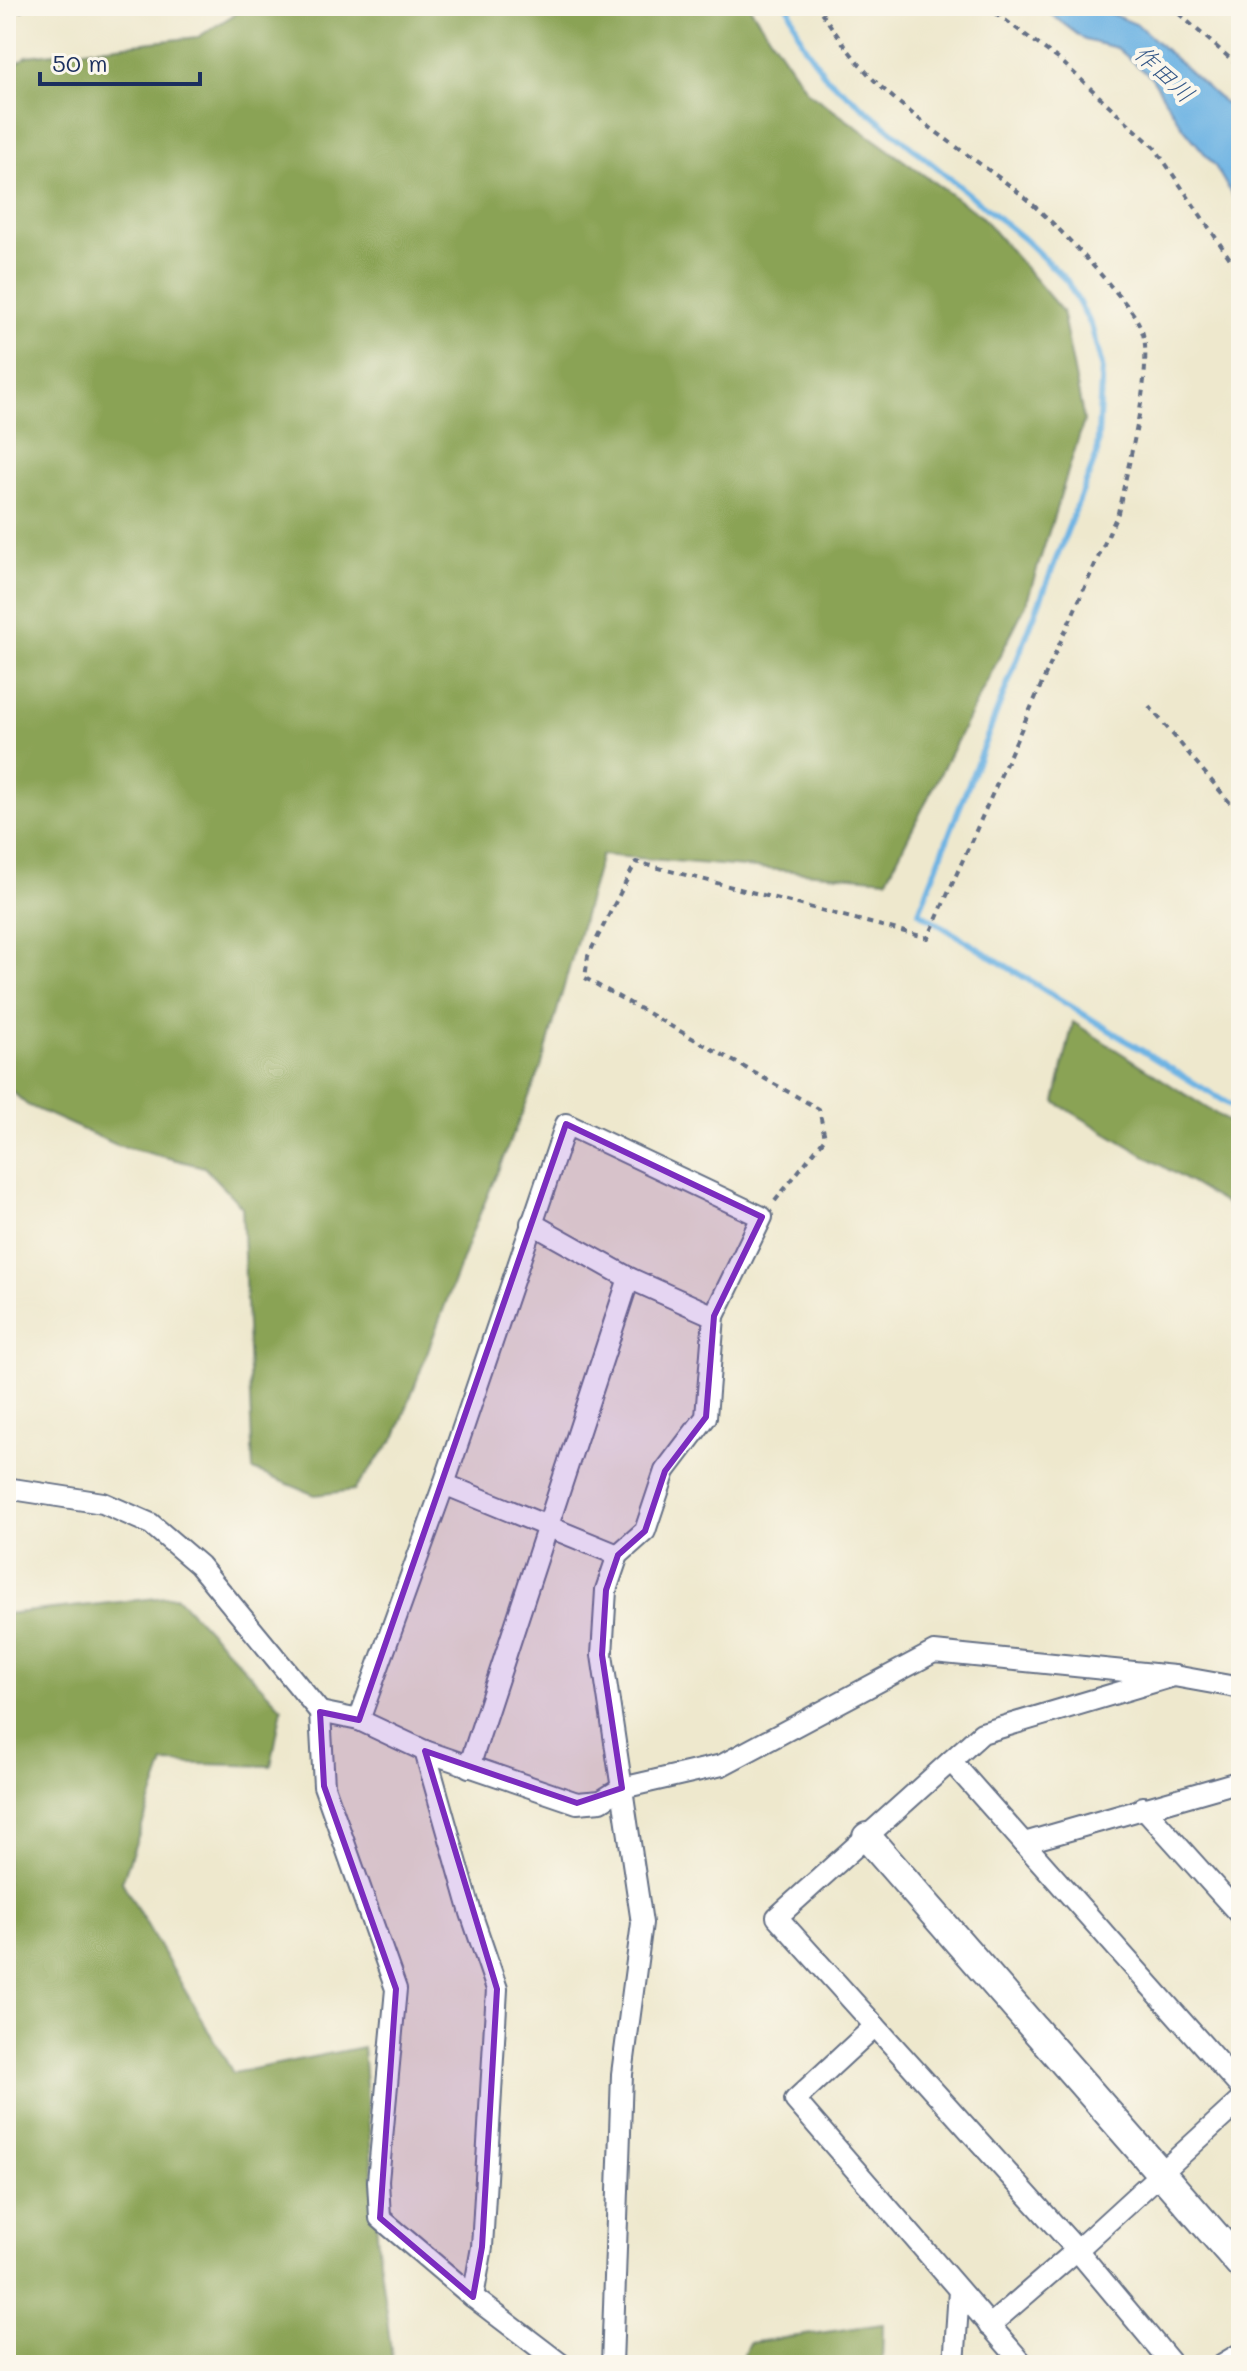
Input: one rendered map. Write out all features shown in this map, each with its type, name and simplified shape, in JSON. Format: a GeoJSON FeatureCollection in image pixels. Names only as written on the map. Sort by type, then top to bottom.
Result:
{"type":"FeatureCollection","features":[{"type":"Feature","properties":{"kind":"street"},"geometry":{"type":"LineString","coordinates":[[359,1720],[444,1484],[566,1124],[762,1217],[714,1316],[706,1417],[665,1471],[645,1531],[618,1555],[606,1590],[602,1655],[642,1923],[622,2074],[612,2365]]}},
{"type":"Feature","properties":{"kind":"street"},"geometry":{"type":"LineString","coordinates":[[531,1223],[629,1278],[714,1316]]}},
{"type":"Feature","properties":{"kind":"street"},"geometry":{"type":"LineString","coordinates":[[469,1767],[629,1278]]}},
{"type":"Feature","properties":{"kind":"street"},"geometry":{"type":"LineString","coordinates":[[444,1484],[618,1555]]}},
{"type":"Feature","properties":{"kind":"street"},"geometry":{"type":"LineString","coordinates":[[6,1488],[103,1503],[151,1524],[199,1565],[320,1712],[324,1786],[396,1989],[378,2181],[380,2218],[473,2297],[562,2365]]}},
{"type":"Feature","properties":{"kind":"street"},"geometry":{"type":"LineString","coordinates":[[320,1712],[359,1720],[425,1751],[577,1803],[601,1801],[622,1788],[722,1765],[934,1652],[1174,1676],[1241,1688]]}},
{"type":"Feature","properties":{"kind":"street"},"geometry":{"type":"LineString","coordinates":[[1173,2365],[1077,2250],[777,1917],[982,1733],[1174,1676]]}},
{"type":"Feature","properties":{"kind":"street"},"geometry":{"type":"LineString","coordinates":[[425,1751],[471,1913],[497,1989],[482,2247],[473,2297]]}},
{"type":"Feature","properties":{"kind":"street"},"geometry":{"type":"LineString","coordinates":[[951,1761],[1241,2088]]}},
{"type":"Feature","properties":{"kind":"street"},"geometry":{"type":"LineString","coordinates":[[1024,1843],[1241,1781]]}},
{"type":"Feature","properties":{"kind":"street"},"geometry":{"type":"LineString","coordinates":[[1143,1807],[1241,1916]]}},
{"type":"Feature","properties":{"kind":"street"},"geometry":{"type":"LineString","coordinates":[[867,1837],[1241,2265]]}},
{"type":"Feature","properties":{"kind":"street"},"geometry":{"type":"LineString","coordinates":[[875,2026],[795,2100],[989,2326],[1017,2363]]}},
{"type":"Feature","properties":{"kind":"street"},"geometry":{"type":"LineString","coordinates":[[989,2326],[1161,2175],[1241,2100]]}},
{"type":"Feature","properties":{"kind":"street"},"geometry":{"type":"LineString","coordinates":[[954,2365],[959,2291]]}},
{"type":"Feature","properties":{"kind":"street"},"geometry":{"type":"LineString","coordinates":[[1221,2365],[1241,2353]]}},
{"type":"Feature","properties":{"kind":"path"},"geometry":{"type":"LineString","coordinates":[[6,14],[42,6]]}},
{"type":"Feature","properties":{"kind":"path"},"geometry":{"type":"LineString","coordinates":[[762,1217],[825,1138],[819,1109],[585,978],[588,956],[636,862],[928,938],[1118,513],[1133,443],[1145,343],[1134,314],[1065,234],[1001,179],[969,158],[883,89],[856,63],[817,6]]}},
{"type":"Feature","properties":{"kind":"path"},"geometry":{"type":"LineString","coordinates":[[986,6],[1061,61],[1155,148],[1241,275]]}},
{"type":"Feature","properties":{"kind":"path"},"geometry":{"type":"LineString","coordinates":[[1170,6],[1241,71]]}},
{"type":"Feature","properties":{"kind":"path"},"geometry":{"type":"LineString","coordinates":[[1149,706],[1241,816]]}},
{"type":"Feature","properties":{"kind":"highlighted area"},"geometry":{"type":"Polygon","coordinates":[[[566,1124],[762,1217],[714,1316],[706,1417],[665,1471],[645,1531],[618,1555],[606,1590],[602,1655],[622,1788],[577,1803],[425,1751],[497,1989],[482,2247],[473,2297],[380,2218],[396,1989],[324,1786],[320,1712],[359,1720],[566,1124]]]}},
{"type":"Feature","properties":{"kind":"green space"},"geometry":{"type":"Polygon","coordinates":[[[248,6],[749,6],[808,92],[981,216],[1062,311],[1084,421],[1026,604],[887,879],[601,855],[541,1068],[473,1230],[396,1436],[354,1490],[315,1495],[253,1470],[242,1207],[204,1167],[117,1145],[27,1105],[6,1086],[6,71],[27,56],[198,37],[248,6]]]}},
{"type":"Feature","properties":{"kind":"green space"},"geometry":{"type":"Polygon","coordinates":[[[1073,1022],[1241,1130],[1241,1213],[1055,1102],[1073,1022]]]}},
{"type":"Feature","properties":{"kind":"green space"},"geometry":{"type":"Polygon","coordinates":[[[176,1596],[282,1708],[271,1766],[164,1763],[122,1882],[233,2073],[363,2047],[379,2259],[393,2365],[6,2365],[6,1614],[176,1596]]]}},
{"type":"Feature","properties":{"kind":"green space"},"geometry":{"type":"Polygon","coordinates":[[[883,2324],[882,2365],[738,2365],[749,2343],[883,2324]]]}},
{"type":"Feature","properties":{"kind":"water","name":"作田川"},"geometry":{"type":"Polygon","coordinates":[[[1040,6],[1092,6],[1138,25],[1241,118],[1241,210],[1215,166],[1181,125],[1152,78],[1117,48],[1085,40],[1040,6]]]}},
{"type":"Feature","properties":{"kind":"waterway"},"geometry":{"type":"LineString","coordinates":[[788,6],[802,42],[826,77],[1025,240],[1067,281],[1091,325],[1102,366],[1097,454],[919,912],[1241,1112]]}}]}
